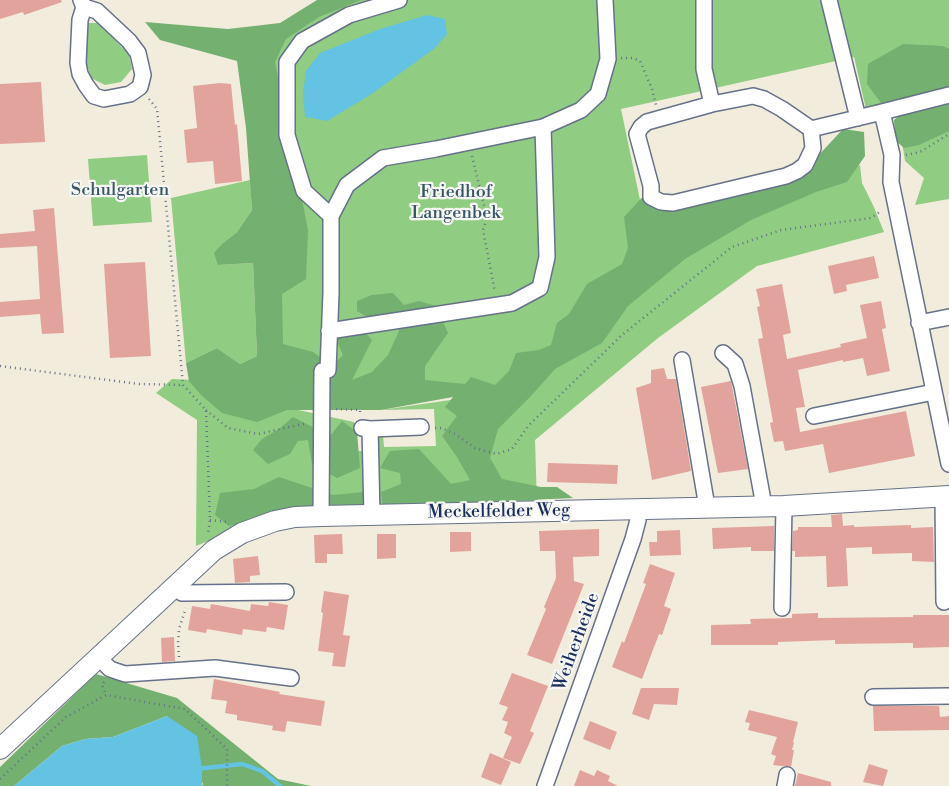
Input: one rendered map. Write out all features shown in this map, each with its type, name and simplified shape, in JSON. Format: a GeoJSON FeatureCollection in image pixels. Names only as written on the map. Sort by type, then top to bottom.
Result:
{"type":"FeatureCollection","features":[{"type":"Feature","properties":{"kind":"main road","name":"Meckelfelder Weg"},"geometry":{"type":"LineString","coordinates":[[0,749],[98,657],[182,590],[206,557],[228,540],[264,524],[295,517],[784,506],[946,496]]}},
{"type":"Feature","properties":{"kind":"street"},"geometry":{"type":"LineString","coordinates":[[331,216],[304,191],[287,135],[286,62],[302,41],[349,15],[399,0]]}},
{"type":"Feature","properties":{"kind":"street"},"geometry":{"type":"LineString","coordinates":[[321,516],[322,371],[328,370],[331,216],[347,185],[383,158],[543,127],[581,110],[598,94],[608,59],[605,0]]}},
{"type":"Feature","properties":{"kind":"street"},"geometry":{"type":"LineString","coordinates":[[704,0],[704,69],[712,104]]}},
{"type":"Feature","properties":{"kind":"street"},"geometry":{"type":"LineString","coordinates":[[829,0],[858,118]]}},
{"type":"Feature","properties":{"kind":"street"},"geometry":{"type":"LineString","coordinates":[[83,4],[97,11],[129,41],[138,53],[143,75],[140,87],[130,94],[104,99],[94,96],[80,74],[78,62],[80,20],[83,4]]}},
{"type":"Feature","properties":{"kind":"street"},"geometry":{"type":"LineString","coordinates":[[811,129],[949,95]]}},
{"type":"Feature","properties":{"kind":"street"},"geometry":{"type":"LineString","coordinates":[[753,96],[759,97],[782,109],[811,129],[814,141],[810,156],[798,171],[786,176],[682,202],[661,202],[651,197],[651,186],[637,134],[641,127],[647,122],[712,104],[753,96]]}},
{"type":"Feature","properties":{"kind":"street"},"geometry":{"type":"LineString","coordinates":[[882,112],[892,155],[891,182],[949,464]]}},
{"type":"Feature","properties":{"kind":"street"},"geometry":{"type":"LineString","coordinates":[[329,331],[498,306],[512,303],[540,288],[547,257],[543,127]]}},
{"type":"Feature","properties":{"kind":"street"},"geometry":{"type":"LineString","coordinates":[[919,323],[949,316]]}},
{"type":"Feature","properties":{"kind":"street"},"geometry":{"type":"LineString","coordinates":[[724,353],[735,364],[742,386],[764,506]]}},
{"type":"Feature","properties":{"kind":"street"},"geometry":{"type":"LineString","coordinates":[[682,360],[706,507]]}},
{"type":"Feature","properties":{"kind":"street"},"geometry":{"type":"LineString","coordinates":[[814,416],[934,392]]}},
{"type":"Feature","properties":{"kind":"street"},"geometry":{"type":"LineString","coordinates":[[372,515],[366,428],[421,428]]}},
{"type":"Feature","properties":{"kind":"street"},"geometry":{"type":"LineString","coordinates":[[944,602],[946,496]]}},
{"type":"Feature","properties":{"kind":"street"},"geometry":{"type":"LineString","coordinates":[[782,608],[784,506]]}},
{"type":"Feature","properties":{"kind":"street","name":"Weiherheide"},"geometry":{"type":"LineString","coordinates":[[545,786],[633,539],[638,520],[638,509]]}},
{"type":"Feature","properties":{"kind":"street"},"geometry":{"type":"LineString","coordinates":[[182,590],[286,592]]}},
{"type":"Feature","properties":{"kind":"street"},"geometry":{"type":"LineString","coordinates":[[98,657],[110,669],[125,674],[214,668],[291,678]]}},
{"type":"Feature","properties":{"kind":"street"},"geometry":{"type":"LineString","coordinates":[[873,697],[949,696]]}},
{"type":"Feature","properties":{"kind":"path"},"geometry":{"type":"LineString","coordinates":[[608,59],[634,58],[640,61],[652,89],[660,118]]}},
{"type":"Feature","properties":{"kind":"path"},"geometry":{"type":"LineString","coordinates":[[140,87],[157,109],[183,386],[206,410],[228,428],[258,434],[315,421],[322,415],[360,410]]}},
{"type":"Feature","properties":{"kind":"path"},"geometry":{"type":"LineString","coordinates":[[892,155],[907,155],[920,152],[949,134]]}},
{"type":"Feature","properties":{"kind":"path"},"geometry":{"type":"LineString","coordinates":[[469,142],[487,218],[483,230],[498,306]]}},
{"type":"Feature","properties":{"kind":"path"},"geometry":{"type":"LineString","coordinates":[[421,428],[441,428],[455,434],[475,448],[496,454],[512,449],[529,425],[622,335],[732,247],[781,230],[871,218],[895,202]]}},
{"type":"Feature","properties":{"kind":"path"},"geometry":{"type":"LineString","coordinates":[[0,366],[139,384],[183,386]]}},
{"type":"Feature","properties":{"kind":"path"},"geometry":{"type":"LineString","coordinates":[[206,410],[210,520],[206,557]]}},
{"type":"Feature","properties":{"kind":"path"},"geometry":{"type":"LineString","coordinates":[[181,671],[178,636],[182,590]]}},
{"type":"Feature","properties":{"kind":"path"},"geometry":{"type":"LineString","coordinates":[[0,778],[66,717],[106,695],[185,709],[227,748],[227,786]]}},
{"type":"Feature","properties":{"kind":"green space"},"geometry":{"type":"Polygon","coordinates":[[[317,0],[361,0],[319,17],[286,39],[275,62],[308,230],[306,279],[282,294],[283,344],[313,352],[332,366],[343,355],[333,333],[353,320],[372,340],[352,380],[372,372],[388,355],[399,331],[394,319],[367,317],[357,311],[357,301],[372,295],[393,293],[404,305],[419,301],[436,306],[448,333],[425,366],[425,380],[465,384],[471,377],[495,385],[509,371],[516,353],[539,350],[551,345],[557,323],[569,314],[587,284],[622,264],[628,248],[624,217],[648,191],[683,199],[743,191],[816,158],[843,129],[864,132],[865,156],[847,182],[816,192],[751,220],[685,259],[628,306],[602,343],[555,369],[498,429],[490,458],[502,479],[541,487],[557,487],[573,498],[383,507],[381,492],[401,484],[400,473],[380,468],[390,451],[419,449],[451,484],[470,480],[442,436],[457,416],[445,407],[453,397],[381,410],[287,410],[257,422],[222,413],[201,395],[189,381],[186,363],[217,348],[240,364],[257,356],[253,263],[218,265],[214,253],[237,232],[252,210],[246,128],[237,61],[160,40],[145,22],[228,29],[280,23],[317,0]]]}},
{"type":"Feature","properties":{"kind":"green space","name":"Friedhof Langenbek"},"geometry":{"type":"Polygon","coordinates":[[[324,0],[949,0],[949,199],[915,205],[924,178],[905,161],[896,102],[866,109],[854,57],[621,109],[655,272],[729,219],[860,165],[862,183],[884,232],[757,266],[658,338],[535,440],[537,504],[380,508],[378,436],[383,435],[384,447],[436,446],[434,409],[381,410],[513,391],[275,405],[354,422],[354,451],[365,451],[363,508],[232,531],[196,546],[197,420],[156,393],[172,379],[195,380],[272,405],[261,46],[324,0]]]}},
{"type":"Feature","properties":{"kind":"green space"},"geometry":{"type":"Polygon","coordinates":[[[86,23],[98,23],[129,54],[132,69],[121,82],[105,85],[91,78],[86,62],[86,23]]]}},
{"type":"Feature","properties":{"kind":"green space"},"geometry":{"type":"Polygon","coordinates":[[[903,44],[943,46],[949,49],[949,131],[919,145],[904,148],[895,140],[894,120],[905,110],[884,107],[867,84],[868,64],[903,44]]]}},
{"type":"Feature","properties":{"kind":"green space","name":"Schulgarten"},"geometry":{"type":"Polygon","coordinates":[[[147,155],[152,222],[93,226],[88,159],[147,155]]]}},
{"type":"Feature","properties":{"kind":"green space"},"geometry":{"type":"Polygon","coordinates":[[[250,180],[252,210],[237,232],[223,243],[219,265],[253,263],[257,356],[240,364],[217,348],[186,363],[171,198],[250,180]]]}},
{"type":"Feature","properties":{"kind":"green space"},"geometry":{"type":"Polygon","coordinates":[[[293,417],[330,436],[342,421],[357,432],[360,468],[337,478],[312,464],[308,440],[298,441],[290,454],[268,464],[253,450],[262,439],[279,429],[293,417]]]}},
{"type":"Feature","properties":{"kind":"green space"},"geometry":{"type":"Polygon","coordinates":[[[279,477],[333,495],[364,492],[369,509],[258,518],[229,526],[215,515],[220,493],[254,489],[279,477]]]}},
{"type":"Feature","properties":{"kind":"green space"},"geometry":{"type":"Polygon","coordinates":[[[96,674],[177,698],[278,779],[311,786],[202,786],[203,784],[167,716],[113,737],[85,739],[62,746],[14,786],[0,786],[0,767],[96,674]]]}},
{"type":"Feature","properties":{"kind":"water"},"geometry":{"type":"Polygon","coordinates":[[[427,15],[445,19],[447,34],[435,48],[373,93],[327,121],[305,117],[303,93],[306,71],[320,53],[380,29],[427,15]]]}},
{"type":"Feature","properties":{"kind":"water"},"geometry":{"type":"Polygon","coordinates":[[[167,716],[197,736],[202,768],[202,786],[14,786],[62,746],[85,739],[113,737],[167,716]]]}},
{"type":"Feature","properties":{"kind":"building"},"geometry":{"type":"Polygon","coordinates":[[[0,0],[61,0],[62,2],[24,15],[23,12],[0,19],[0,0]]]}},
{"type":"Feature","properties":{"kind":"building"},"geometry":{"type":"Polygon","coordinates":[[[41,82],[45,142],[0,144],[0,84],[41,82]]]}},
{"type":"Feature","properties":{"kind":"building"},"geometry":{"type":"Polygon","coordinates":[[[220,83],[231,84],[242,181],[215,184],[213,161],[187,163],[184,130],[197,128],[193,86],[220,83]]]}},
{"type":"Feature","properties":{"kind":"building"},"geometry":{"type":"Polygon","coordinates":[[[54,208],[64,333],[42,334],[40,314],[0,317],[0,302],[40,299],[37,246],[0,248],[0,234],[35,231],[33,210],[54,208]]]}},
{"type":"Feature","properties":{"kind":"building"},"geometry":{"type":"Polygon","coordinates":[[[874,256],[879,278],[846,285],[847,291],[834,294],[828,266],[874,256]]]}},
{"type":"Feature","properties":{"kind":"building"},"geometry":{"type":"Polygon","coordinates":[[[145,262],[151,356],[110,358],[104,264],[145,262]]]}},
{"type":"Feature","properties":{"kind":"building"},"geometry":{"type":"Polygon","coordinates":[[[782,284],[791,333],[783,335],[787,359],[841,347],[840,344],[867,338],[860,305],[881,301],[886,328],[882,329],[890,371],[867,376],[863,358],[843,362],[843,360],[798,370],[805,407],[796,408],[800,432],[906,411],[915,456],[829,473],[823,444],[785,451],[783,441],[774,442],[770,423],[773,422],[758,339],[763,338],[757,307],[760,306],[756,289],[782,284]]]}},
{"type":"Feature","properties":{"kind":"building"},"geometry":{"type":"Polygon","coordinates":[[[664,368],[667,379],[676,379],[691,471],[652,480],[636,388],[651,383],[651,370],[664,368]]]}},
{"type":"Feature","properties":{"kind":"building"},"geometry":{"type":"Polygon","coordinates":[[[731,381],[748,469],[718,473],[701,387],[731,381]]]}},
{"type":"Feature","properties":{"kind":"building"},"geometry":{"type":"Polygon","coordinates":[[[548,463],[618,465],[617,484],[547,482],[548,463]]]}},
{"type":"Feature","properties":{"kind":"building"},"geometry":{"type":"Polygon","coordinates":[[[842,514],[843,526],[911,525],[911,528],[933,527],[934,562],[912,561],[912,553],[872,554],[872,547],[846,548],[848,586],[827,587],[826,556],[795,557],[795,551],[792,551],[793,531],[798,530],[798,527],[832,527],[831,515],[842,514]]]}},
{"type":"Feature","properties":{"kind":"building"},"geometry":{"type":"Polygon","coordinates":[[[774,526],[774,551],[751,551],[751,547],[713,549],[712,528],[774,526]]]}},
{"type":"Feature","properties":{"kind":"building"},"geometry":{"type":"Polygon","coordinates":[[[599,529],[599,556],[573,557],[574,581],[584,584],[552,664],[527,655],[546,609],[544,607],[556,578],[555,551],[540,551],[539,531],[599,529]]]}},
{"type":"Feature","properties":{"kind":"building"},"geometry":{"type":"Polygon","coordinates":[[[680,530],[681,555],[650,556],[649,542],[657,542],[657,531],[680,530]]]}},
{"type":"Feature","properties":{"kind":"building"},"geometry":{"type":"Polygon","coordinates":[[[450,532],[471,532],[471,551],[450,552],[450,532]]]}},
{"type":"Feature","properties":{"kind":"building"},"geometry":{"type":"Polygon","coordinates":[[[342,534],[343,554],[327,554],[327,563],[315,563],[314,535],[342,534]]]}},
{"type":"Feature","properties":{"kind":"building"},"geometry":{"type":"Polygon","coordinates":[[[377,534],[396,534],[396,558],[377,559],[377,534]]]}},
{"type":"Feature","properties":{"kind":"building"},"geometry":{"type":"Polygon","coordinates":[[[258,556],[260,575],[250,576],[250,582],[235,583],[233,559],[258,556]]]}},
{"type":"Feature","properties":{"kind":"building"},"geometry":{"type":"Polygon","coordinates":[[[650,564],[675,573],[664,606],[671,609],[662,635],[659,634],[642,679],[612,667],[622,641],[624,643],[646,584],[643,583],[650,564]]]}},
{"type":"Feature","properties":{"kind":"building"},"geometry":{"type":"Polygon","coordinates":[[[324,591],[349,595],[343,635],[350,636],[345,667],[332,666],[334,653],[318,651],[324,591]]]}},
{"type":"Feature","properties":{"kind":"building"},"geometry":{"type":"Polygon","coordinates":[[[269,602],[288,605],[284,630],[267,627],[266,632],[243,629],[242,635],[207,629],[206,633],[188,630],[192,606],[210,609],[211,604],[250,611],[251,604],[268,606],[269,602]]]}},
{"type":"Feature","properties":{"kind":"building"},"geometry":{"type":"Polygon","coordinates":[[[818,613],[818,618],[949,615],[949,647],[913,648],[913,643],[835,644],[835,640],[778,642],[778,645],[711,645],[711,625],[751,624],[750,619],[792,618],[792,614],[818,613]]]}},
{"type":"Feature","properties":{"kind":"building"},"geometry":{"type":"Polygon","coordinates":[[[174,637],[175,661],[162,662],[161,638],[174,637]]]}},
{"type":"Feature","properties":{"kind":"building"},"geometry":{"type":"Polygon","coordinates":[[[512,673],[548,686],[530,731],[534,733],[520,764],[503,758],[512,737],[504,733],[508,722],[502,720],[508,707],[499,704],[512,673]]]}},
{"type":"Feature","properties":{"kind":"building"},"geometry":{"type":"Polygon","coordinates":[[[214,679],[280,692],[279,694],[325,701],[321,726],[287,721],[285,732],[272,730],[273,726],[237,720],[237,715],[225,713],[227,701],[211,699],[214,679]]]}},
{"type":"Feature","properties":{"kind":"building"},"geometry":{"type":"Polygon","coordinates":[[[641,688],[679,688],[677,705],[654,704],[649,720],[632,714],[641,688]]]}},
{"type":"Feature","properties":{"kind":"building"},"geometry":{"type":"Polygon","coordinates":[[[873,706],[939,706],[940,717],[949,716],[949,730],[874,731],[873,706]]]}},
{"type":"Feature","properties":{"kind":"building"},"geometry":{"type":"Polygon","coordinates":[[[749,710],[798,722],[793,742],[792,750],[794,750],[791,767],[773,765],[776,756],[771,754],[777,737],[748,730],[750,723],[745,722],[749,710]]]}},
{"type":"Feature","properties":{"kind":"building"},"geometry":{"type":"Polygon","coordinates":[[[590,721],[617,732],[610,750],[583,739],[590,721]]]}},
{"type":"Feature","properties":{"kind":"building"},"geometry":{"type":"Polygon","coordinates":[[[490,753],[511,762],[501,785],[481,777],[490,753]]]}},
{"type":"Feature","properties":{"kind":"building"},"geometry":{"type":"Polygon","coordinates":[[[869,764],[888,770],[883,786],[863,782],[869,764]]]}},
{"type":"Feature","properties":{"kind":"building"},"geometry":{"type":"Polygon","coordinates":[[[580,770],[594,776],[597,770],[610,776],[608,781],[618,786],[574,786],[580,770]]]}},
{"type":"Feature","properties":{"kind":"building"},"geometry":{"type":"Polygon","coordinates":[[[798,773],[831,782],[831,786],[795,786],[798,773]]]}},
{"type":"Feature","properties":{"kind":"waterway"},"geometry":{"type":"LineString","coordinates":[[196,769],[242,764],[262,771],[280,786]]}}]}
